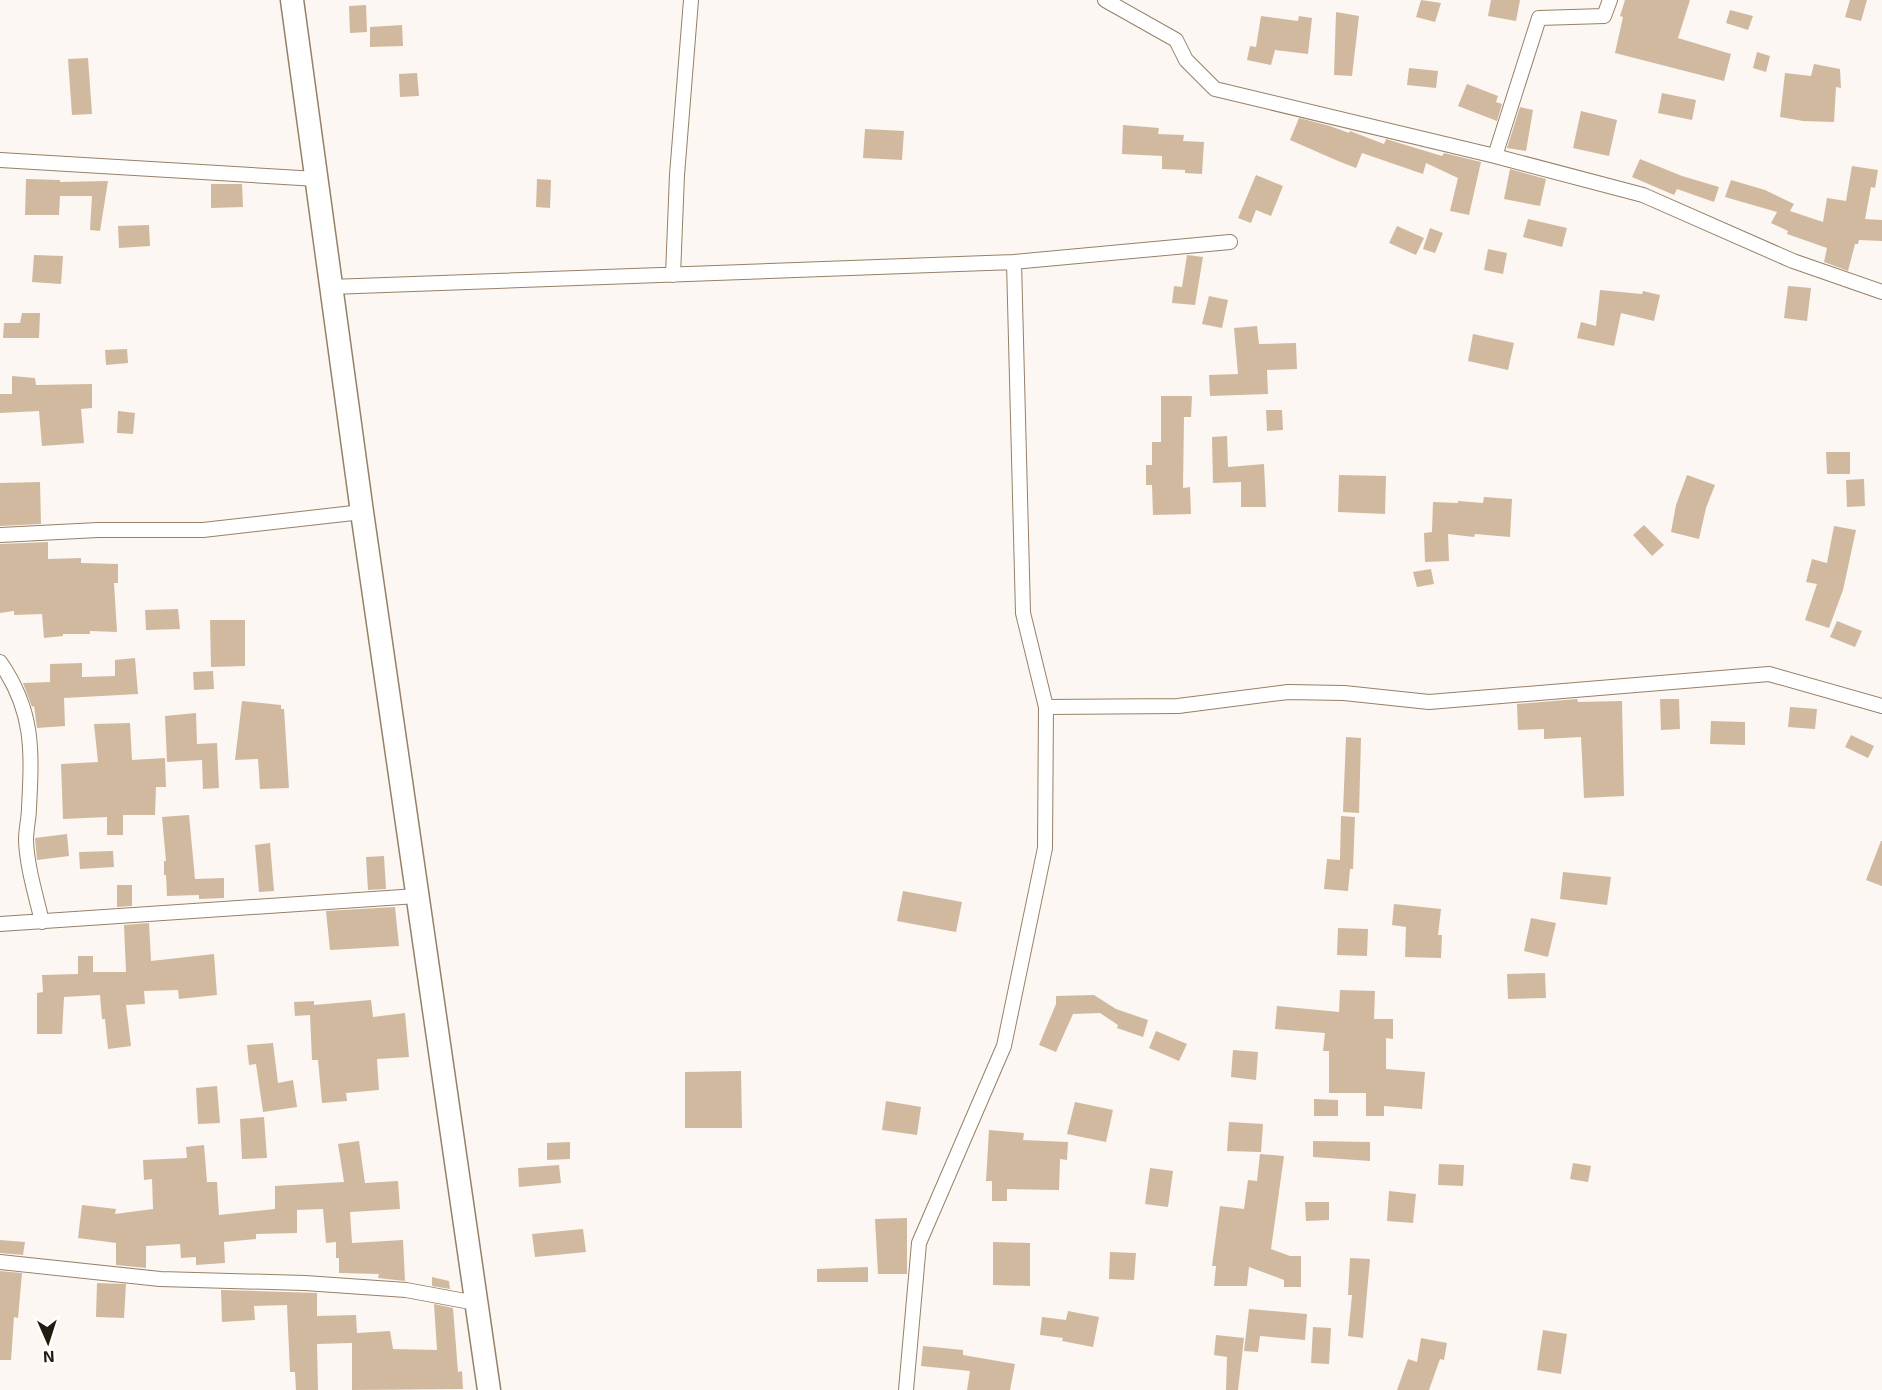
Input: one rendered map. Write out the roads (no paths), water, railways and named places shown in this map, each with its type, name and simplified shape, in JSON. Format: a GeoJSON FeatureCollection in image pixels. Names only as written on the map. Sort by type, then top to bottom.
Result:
{"type":"FeatureCollection","features":[{"type":"Feature","properties":{"kind":"main road"},"geometry":{"type":"LineString","coordinates":[[292,0],[330,287],[489,1390]]}},
{"type":"Feature","properties":{"kind":"street"},"geometry":{"type":"LineString","coordinates":[[673,275],[677,175],[691,0]]}},
{"type":"Feature","properties":{"kind":"street"},"geometry":{"type":"LineString","coordinates":[[1105,0],[1176,40],[1186,60],[1215,89],[1495,156],[1643,195],[1793,261],[1882,291]]}},
{"type":"Feature","properties":{"kind":"street"},"geometry":{"type":"LineString","coordinates":[[1495,156],[1539,18],[1604,16],[1610,0]]}},
{"type":"Feature","properties":{"kind":"street"},"geometry":{"type":"LineString","coordinates":[[0,160],[317,180]]}},
{"type":"Feature","properties":{"kind":"street"},"geometry":{"type":"LineString","coordinates":[[330,287],[1014,262],[1230,242]]}},
{"type":"Feature","properties":{"kind":"street"},"geometry":{"type":"LineString","coordinates":[[906,1390],[919,1243],[1004,1046],[1045,848],[1046,707],[1023,613],[1014,262]]}},
{"type":"Feature","properties":{"kind":"street"},"geometry":{"type":"LineString","coordinates":[[0,535],[98,530],[203,530],[362,512]]}},
{"type":"Feature","properties":{"kind":"street"},"geometry":{"type":"LineString","coordinates":[[0,662],[17,690],[31,736],[26,839],[29,866],[42,922]]}},
{"type":"Feature","properties":{"kind":"street"},"geometry":{"type":"LineString","coordinates":[[1046,707],[1178,706],[1288,692],[1344,693],[1429,702],[1769,674],[1882,706]]}},
{"type":"Feature","properties":{"kind":"street"},"geometry":{"type":"LineString","coordinates":[[0,924],[417,896]]}},
{"type":"Feature","properties":{"kind":"street"},"geometry":{"type":"LineString","coordinates":[[0,1262],[160,1279],[305,1283],[406,1290],[476,1303]]}}]}
